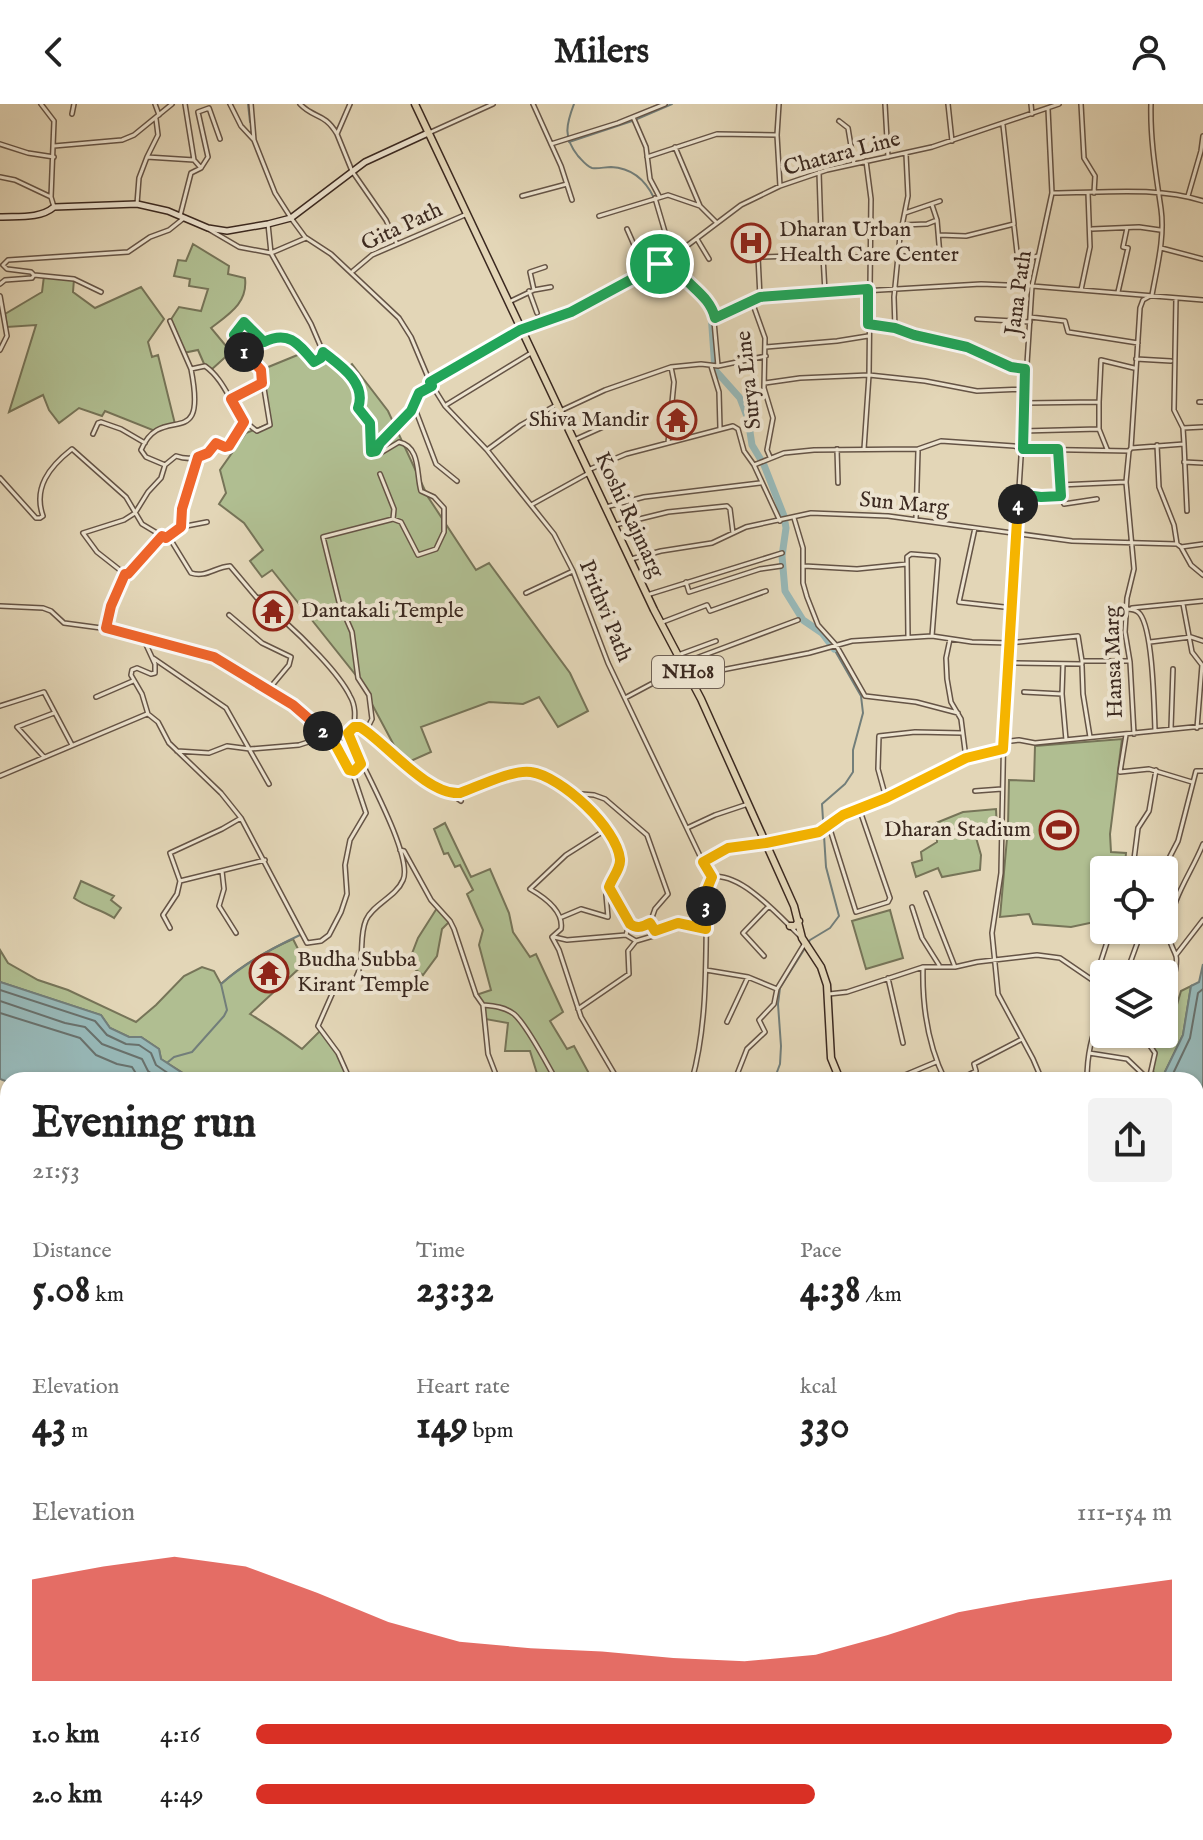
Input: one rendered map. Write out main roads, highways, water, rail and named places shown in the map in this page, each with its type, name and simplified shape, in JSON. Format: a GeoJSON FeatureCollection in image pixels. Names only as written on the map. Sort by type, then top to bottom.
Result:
{"type":"FeatureCollection","features":[{"type":"Feature","properties":{"kind":"main road","name":"Koshi Rajmarg"},"geometry":{"type":"LineString","coordinates":[[415,104],[660,623],[691,676],[766,843],[799,921],[805,943],[821,967],[829,994],[831,1058],[837,1072]]}},
{"type":"Feature","properties":{"kind":"main road"},"geometry":{"type":"LineString","coordinates":[[790,926],[795,926],[799,921]]}},
{"type":"Feature","properties":{"kind":"water"},"geometry":{"type":"Polygon","coordinates":[[[1203,964],[1203,1072],[1165,1072],[1183,1035],[1191,986],[1199,982],[1203,964]]]}},
{"type":"Feature","properties":{"kind":"water"},"geometry":{"type":"Polygon","coordinates":[[[0,982],[101,1015],[110,1028],[129,1037],[141,1037],[159,1049],[161,1059],[181,1072],[0,1072],[0,982]]]}},
{"type":"Feature","properties":{"kind":"waterway"},"geometry":{"type":"LineString","coordinates":[[248,104],[250,122]]}},
{"type":"Feature","properties":{"kind":"waterway"},"geometry":{"type":"LineString","coordinates":[[574,104],[567,131],[578,156],[592,168],[611,167],[631,172],[642,180],[654,198]]}},
{"type":"Feature","properties":{"kind":"waterway"},"geometry":{"type":"LineString","coordinates":[[637,119],[672,104]]}},
{"type":"Feature","properties":{"kind":"waterway"},"geometry":{"type":"LineString","coordinates":[[569,142],[632,121]]}},
{"type":"Feature","properties":{"kind":"waterway"},"geometry":{"type":"LineString","coordinates":[[675,268],[711,313],[715,370],[740,398],[748,419],[752,445],[764,465],[784,516],[786,528],[782,556],[785,591],[803,620],[822,633],[834,649]]}},
{"type":"Feature","properties":{"kind":"waterway"},"geometry":{"type":"LineString","coordinates":[[777,1072],[781,1046],[780,988],[810,940],[830,928],[839,916],[826,867],[822,804],[845,784],[853,772],[853,750],[863,713],[861,696],[834,649]]}},
{"type":"Feature","properties":{"kind":"waterway"},"geometry":{"type":"LineString","coordinates":[[168,1062],[192,1052],[224,1016],[227,1010],[221,984],[258,957],[300,935]]}},
{"type":"Feature","properties":{"kind":"place","name":"Dharan Urban Health Care Center"},"geometry":{"type":"Point","coordinates":[751,243]}},
{"type":"Feature","properties":{"kind":"place","name":"Shiva Mandir"},"geometry":{"type":"Point","coordinates":[677,420]}},
{"type":"Feature","properties":{"kind":"place","name":"Dantakali Temple"},"geometry":{"type":"Point","coordinates":[273,611]}},
{"type":"Feature","properties":{"kind":"place","name":"Dharan Stadium"},"geometry":{"type":"Point","coordinates":[1059,830]}},
{"type":"Feature","properties":{"kind":"place","name":"Budha Subba Kirant Temple"},"geometry":{"type":"Point","coordinates":[269,973]}}]}
